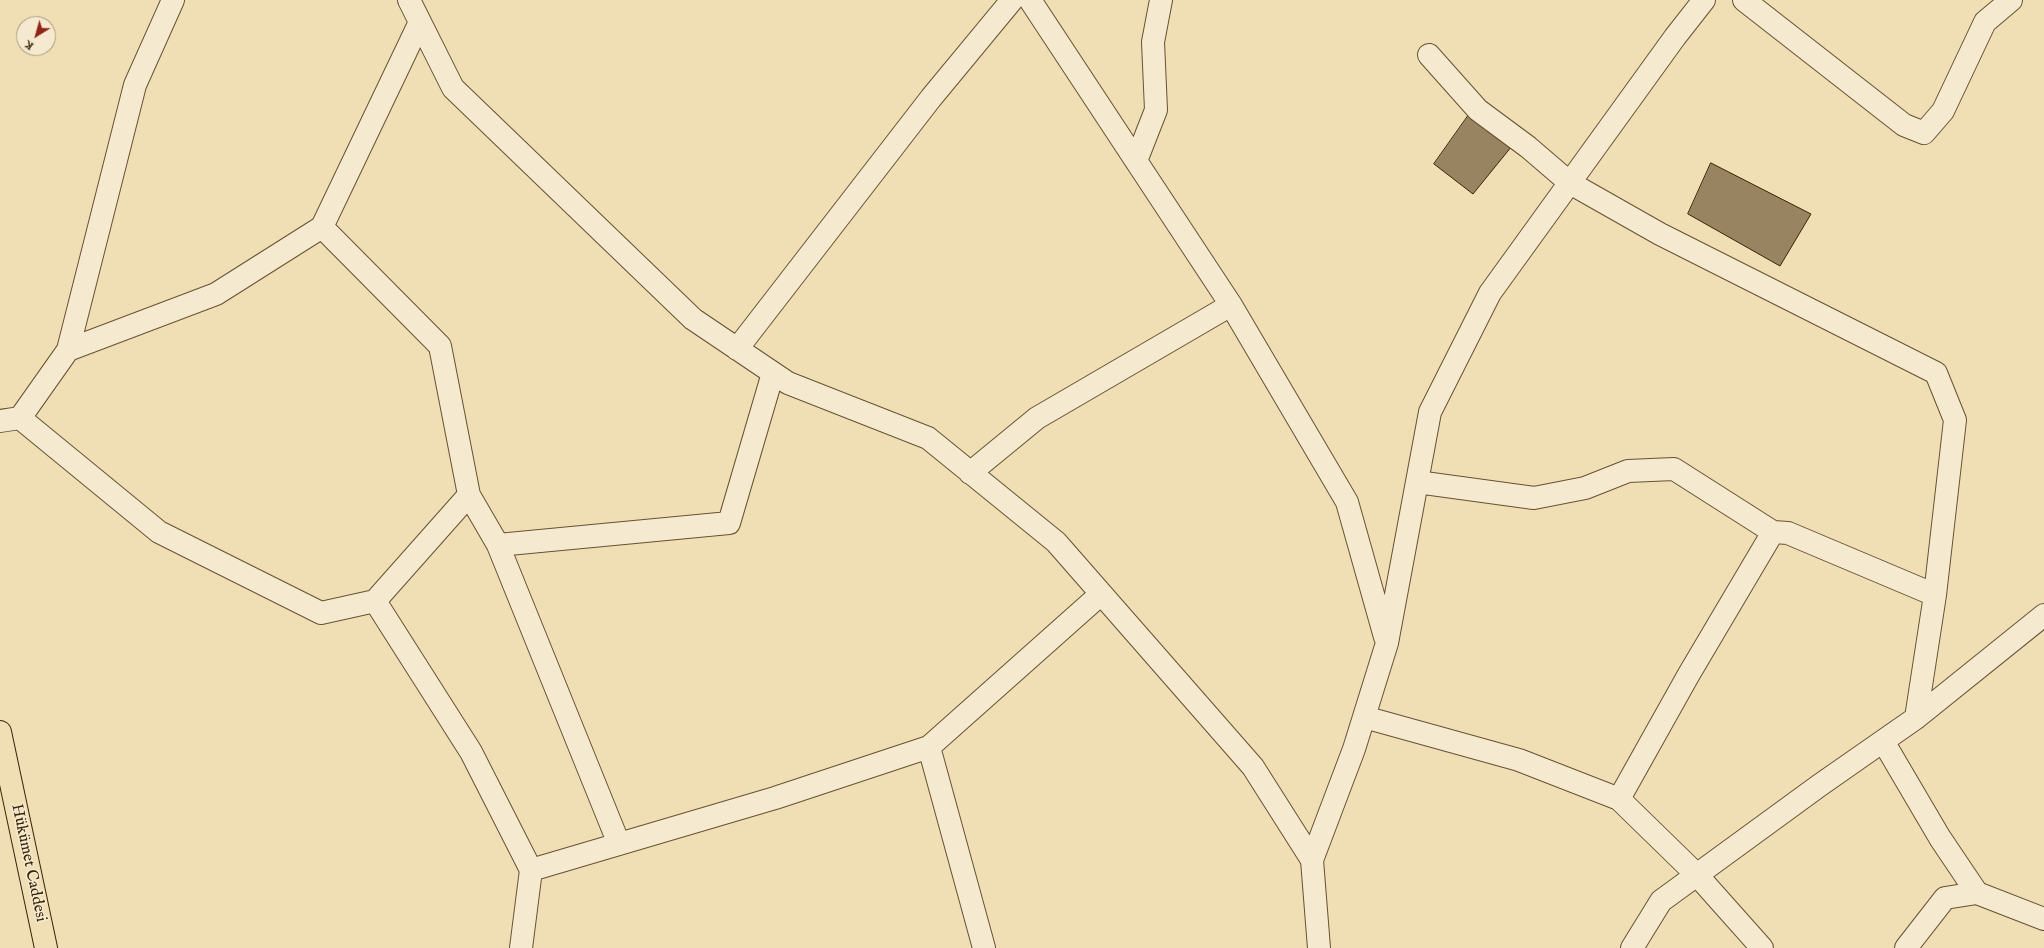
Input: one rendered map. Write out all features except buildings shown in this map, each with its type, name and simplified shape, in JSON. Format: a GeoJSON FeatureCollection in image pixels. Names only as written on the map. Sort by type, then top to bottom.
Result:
{"type":"FeatureCollection","features":[{"type":"Feature","properties":{"kind":"main road","name":"Hükümet Caddesi"},"geometry":{"type":"LineString","coordinates":[[1,740],[46,948]]}},
{"type":"Feature","properties":{"kind":"street"},"geometry":{"type":"LineString","coordinates":[[173,0],[135,85],[68,350],[10,420],[159,532],[321,613],[375,601],[469,495]]}},
{"type":"Feature","properties":{"kind":"street"},"geometry":{"type":"LineString","coordinates":[[409,0],[453,88],[693,319],[788,383],[928,438],[1056,542],[1253,767],[1312,860]]}},
{"type":"Feature","properties":{"kind":"street"},"geometry":{"type":"LineString","coordinates":[[737,349],[931,98],[1012,0]]}},
{"type":"Feature","properties":{"kind":"street"},"geometry":{"type":"LineString","coordinates":[[1030,0],[1231,305],[1348,502],[1386,643]]}},
{"type":"Feature","properties":{"kind":"street"},"geometry":{"type":"LineString","coordinates":[[1136,161],[1156,110],[1154,42],[1161,0]]}},
{"type":"Feature","properties":{"kind":"street"},"geometry":{"type":"LineString","coordinates":[[1319,948],[1312,860],[1364,717],[1386,643],[1430,412],[1490,293],[1704,0]]}},
{"type":"Feature","properties":{"kind":"street"},"geometry":{"type":"LineString","coordinates":[[1744,0],[1904,125],[1924,133],[1943,111],[1985,22],[2011,0]]}},
{"type":"Feature","properties":{"kind":"street"},"geometry":{"type":"LineString","coordinates":[[68,350],[216,294],[322,227],[420,22]]}},
{"type":"Feature","properties":{"kind":"street"},"geometry":{"type":"LineString","coordinates":[[1430,55],[1478,110],[1528,147],[1570,183],[1660,234],[1936,374],[1955,420],[1935,595],[1916,718]]}},
{"type":"Feature","properties":{"kind":"street"},"geometry":{"type":"LineString","coordinates":[[322,227],[440,346],[469,495],[498,545],[619,844]]}},
{"type":"Feature","properties":{"kind":"street"},"geometry":{"type":"LineString","coordinates":[[970,473],[1037,418],[1231,305]]}},
{"type":"Feature","properties":{"kind":"street"},"geometry":{"type":"LineString","coordinates":[[498,545],[729,523],[773,372]]}},
{"type":"Feature","properties":{"kind":"street"},"geometry":{"type":"LineString","coordinates":[[1417,482],[1534,498],[1585,488],[1628,471],[1674,470],[1773,532],[1788,533],[1935,595]]}},
{"type":"Feature","properties":{"kind":"street"},"geometry":{"type":"LineString","coordinates":[[1619,799],[1689,674],[1773,532]]}},
{"type":"Feature","properties":{"kind":"street"},"geometry":{"type":"LineString","coordinates":[[531,870],[775,798],[929,747],[1101,594]]}},
{"type":"Feature","properties":{"kind":"street"},"geometry":{"type":"LineString","coordinates":[[375,601],[471,752],[531,870],[521,948]]}},
{"type":"Feature","properties":{"kind":"street"},"geometry":{"type":"LineString","coordinates":[[1632,948],[1662,901],[1916,718],[2044,614]]}},
{"type":"Feature","properties":{"kind":"street"},"geometry":{"type":"LineString","coordinates":[[1364,717],[1519,760],[1619,799],[1697,875],[1762,948]]}},
{"type":"Feature","properties":{"kind":"street"},"geometry":{"type":"LineString","coordinates":[[1883,741],[1940,838],[1977,893]]}},
{"type":"Feature","properties":{"kind":"street"},"geometry":{"type":"LineString","coordinates":[[929,747],[984,948]]}},
{"type":"Feature","properties":{"kind":"street"},"geometry":{"type":"LineString","coordinates":[[1906,948],[1946,898],[1977,893],[2044,919]]}}]}
